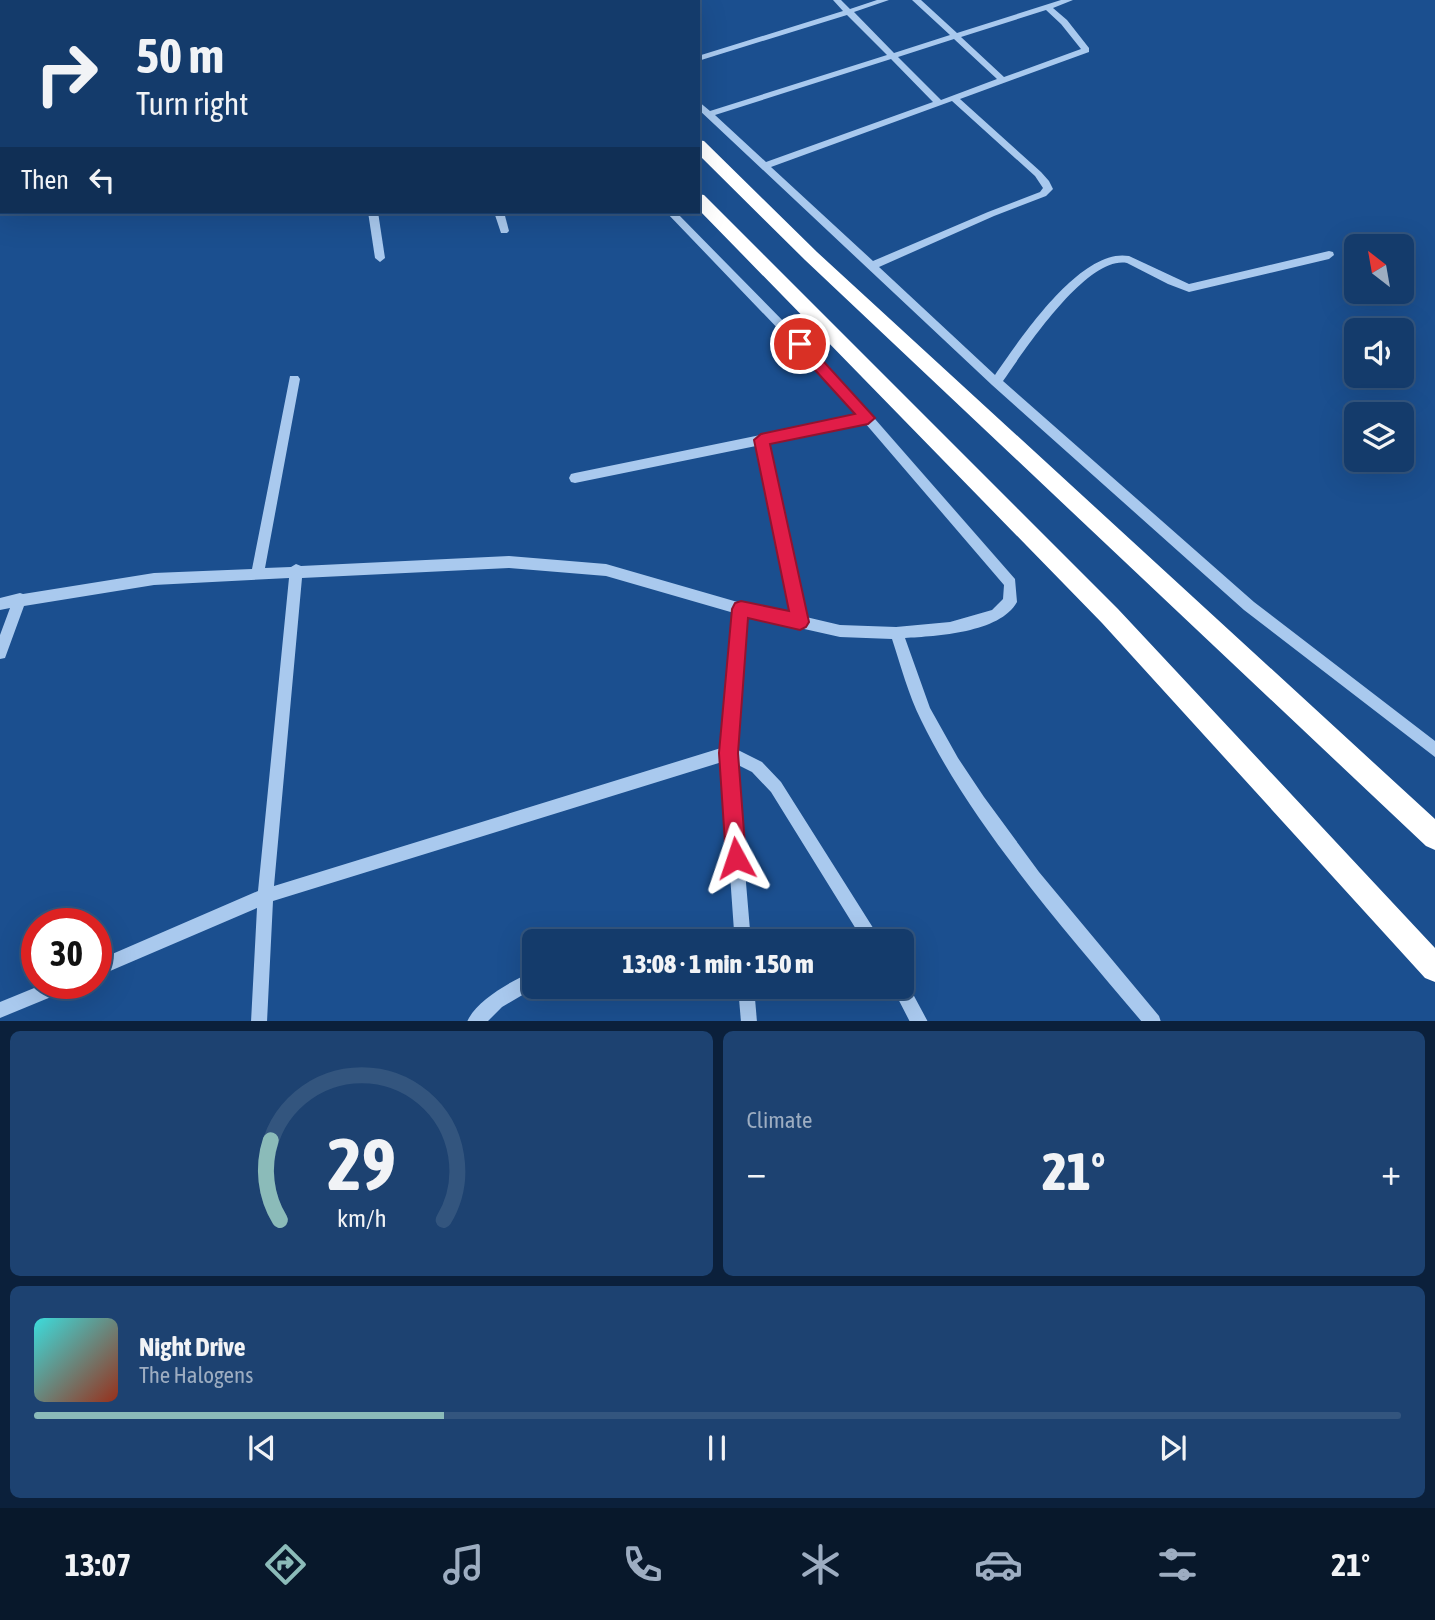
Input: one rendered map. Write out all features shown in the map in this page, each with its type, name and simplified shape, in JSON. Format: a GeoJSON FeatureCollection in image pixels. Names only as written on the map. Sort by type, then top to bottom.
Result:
{"type":"FeatureCollection","features":[{"type":"Feature","properties":{"kind":"highway"},"geometry":{"type":"LineString","coordinates":[[700,147],[811,256],[1435,837]]}},
{"type":"Feature","properties":{"kind":"highway"},"geometry":{"type":"LineString","coordinates":[[700,201],[1110,616],[1435,968]]}},
{"type":"Feature","properties":{"kind":"street"},"geometry":{"type":"LineString","coordinates":[[837,0],[940,104]]}},
{"type":"Feature","properties":{"kind":"street"},"geometry":{"type":"LineString","coordinates":[[700,58],[885,0]]}},
{"type":"Feature","properties":{"kind":"street"},"geometry":{"type":"LineString","coordinates":[[916,0],[1003,80]]}},
{"type":"Feature","properties":{"kind":"street"},"geometry":{"type":"LineString","coordinates":[[709,114],[1069,0]]}},
{"type":"Feature","properties":{"kind":"street"},"geometry":{"type":"LineString","coordinates":[[765,166],[1086,50],[1064,22],[1047,7]]}},
{"type":"Feature","properties":{"kind":"street"},"geometry":{"type":"LineString","coordinates":[[872,266],[1043,194],[1048,189],[1038,174],[954,98]]}},
{"type":"Feature","properties":{"kind":"street"},"geometry":{"type":"LineString","coordinates":[[700,106],[996,382],[1249,606],[1435,750]]}},
{"type":"Feature","properties":{"kind":"street"},"geometry":{"type":"LineString","coordinates":[[373,214],[380,258]]}},
{"type":"Feature","properties":{"kind":"street"},"geometry":{"type":"LineString","coordinates":[[499,214],[503,231]]}},
{"type":"Feature","properties":{"kind":"street"},"geometry":{"type":"LineString","coordinates":[[0,604],[154,579],[296,570],[509,562],[618,573],[741,609],[840,631],[896,633],[950,628],[996,615],[1010,602],[1010,583],[868,418],[673,214]]}},
{"type":"Feature","properties":{"kind":"street"},"geometry":{"type":"LineString","coordinates":[[996,382],[1024,341],[1054,305],[1109,258],[1122,258],[1173,284],[1189,288],[1329,255]]}},
{"type":"Feature","properties":{"kind":"street"},"geometry":{"type":"LineString","coordinates":[[258,572],[294,379]]}},
{"type":"Feature","properties":{"kind":"street"},"geometry":{"type":"LineString","coordinates":[[575,478],[868,418]]}},
{"type":"Feature","properties":{"kind":"street"},"geometry":{"type":"LineString","coordinates":[[761,440],[800,622]]}},
{"type":"Feature","properties":{"kind":"street"},"geometry":{"type":"LineString","coordinates":[[259,1021],[265,896],[296,570]]}},
{"type":"Feature","properties":{"kind":"street"},"geometry":{"type":"LineString","coordinates":[[0,653],[20,599]]}},
{"type":"Feature","properties":{"kind":"street"},"geometry":{"type":"LineString","coordinates":[[741,609],[728,753],[742,929]]}},
{"type":"Feature","properties":{"kind":"street"},"geometry":{"type":"LineString","coordinates":[[896,633],[928,721],[976,798],[1054,903],[1153,1021]]}},
{"type":"Feature","properties":{"kind":"street"},"geometry":{"type":"LineString","coordinates":[[112,962],[265,896],[728,753],[757,766],[776,787],[866,929]]}},
{"type":"Feature","properties":{"kind":"street"},"geometry":{"type":"LineString","coordinates":[[475,1021],[496,1001],[522,986]]}},
{"type":"Feature","properties":{"kind":"street"},"geometry":{"type":"LineString","coordinates":[[0,1010],[26,999]]}},
{"type":"Feature","properties":{"kind":"street"},"geometry":{"type":"LineString","coordinates":[[748,999],[749,1021]]}},
{"type":"Feature","properties":{"kind":"street"},"geometry":{"type":"LineString","coordinates":[[907,999],[920,1021]]}},
{"type":"Feature","properties":{"kind":"route"},"geometry":{"type":"LineString","coordinates":[[736,858],[728,753],[741,609],[800,622],[761,440],[868,418],[800,344]]}}]}
